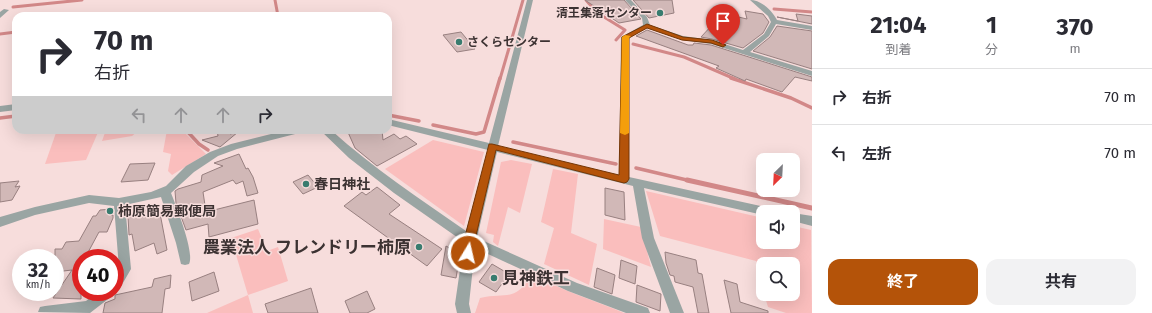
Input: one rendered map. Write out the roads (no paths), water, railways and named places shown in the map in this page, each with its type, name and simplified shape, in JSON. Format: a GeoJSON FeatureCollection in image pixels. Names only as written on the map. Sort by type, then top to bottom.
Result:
{"type":"FeatureCollection","features":[{"type":"Feature","properties":{"kind":"street"},"geometry":{"type":"LineString","coordinates":[[464,313],[462,304],[470,240],[492,146],[530,0]]}},
{"type":"Feature","properties":{"kind":"street"},"geometry":{"type":"LineString","coordinates":[[628,0],[645,18],[647,26]]}},
{"type":"Feature","properties":{"kind":"street"},"geometry":{"type":"LineString","coordinates":[[753,0],[771,15],[774,22]]}},
{"type":"Feature","properties":{"kind":"street"},"geometry":{"type":"LineString","coordinates":[[0,10],[6,10],[0,16]]}},
{"type":"Feature","properties":{"kind":"street"},"geometry":{"type":"LineString","coordinates":[[745,52],[767,35],[774,22]]}},
{"type":"Feature","properties":{"kind":"street"},"geometry":{"type":"LineString","coordinates":[[774,22],[812,28]]}},
{"type":"Feature","properties":{"kind":"street"},"geometry":{"type":"LineString","coordinates":[[624,179],[625,37],[647,26],[672,36],[712,42],[812,74]]}},
{"type":"Feature","properties":{"kind":"street"},"geometry":{"type":"LineString","coordinates":[[0,110],[12,108]]}},
{"type":"Feature","properties":{"kind":"street"},"geometry":{"type":"LineString","coordinates":[[392,123],[492,146],[638,183],[756,209]]}},
{"type":"Feature","properties":{"kind":"street"},"geometry":{"type":"LineString","coordinates":[[0,222],[35,211],[89,198],[119,202],[153,196],[165,191],[190,169],[214,154],[234,146],[284,134]]}},
{"type":"Feature","properties":{"kind":"street"},"geometry":{"type":"LineString","coordinates":[[328,134],[353,156],[424,210],[470,240],[573,287],[643,313]]}},
{"type":"Feature","properties":{"kind":"street"},"geometry":{"type":"LineString","coordinates":[[638,183],[648,238],[677,313]]}},
{"type":"Feature","properties":{"kind":"street"},"geometry":{"type":"LineString","coordinates":[[165,191],[182,243],[185,260]]}},
{"type":"Feature","properties":{"kind":"street"},"geometry":{"type":"LineString","coordinates":[[119,202],[123,249]]}},
{"type":"Feature","properties":{"kind":"street"},"geometry":{"type":"LineString","coordinates":[[800,218],[812,221]]}},
{"type":"Feature","properties":{"kind":"street"},"geometry":{"type":"LineString","coordinates":[[124,257],[124,270]]}},
{"type":"Feature","properties":{"kind":"street"},"geometry":{"type":"LineString","coordinates":[[45,312],[89,310],[98,301]]}},
{"type":"Feature","properties":{"kind":"waterway"},"geometry":{"type":"LineString","coordinates":[[13,7],[82,0]]}},
{"type":"Feature","properties":{"kind":"waterway"},"geometry":{"type":"LineString","coordinates":[[275,0],[277,12]]}},
{"type":"Feature","properties":{"kind":"waterway"},"geometry":{"type":"LineString","coordinates":[[500,79],[523,0]]}},
{"type":"Feature","properties":{"kind":"waterway"},"geometry":{"type":"LineString","coordinates":[[586,0],[596,12],[625,30],[616,40]]}},
{"type":"Feature","properties":{"kind":"waterway"},"geometry":{"type":"LineString","coordinates":[[774,9],[812,12]]}},
{"type":"Feature","properties":{"kind":"waterway"},"geometry":{"type":"LineString","coordinates":[[0,34],[12,32]]}},
{"type":"Feature","properties":{"kind":"waterway"},"geometry":{"type":"LineString","coordinates":[[633,44],[684,57],[735,79]]}},
{"type":"Feature","properties":{"kind":"waterway"},"geometry":{"type":"LineString","coordinates":[[433,125],[476,134],[484,132],[500,78]]}},
{"type":"Feature","properties":{"kind":"waterway"},"geometry":{"type":"LineString","coordinates":[[731,78],[791,98],[812,108]]}},
{"type":"Feature","properties":{"kind":"waterway"},"geometry":{"type":"LineString","coordinates":[[0,118],[12,116]]}},
{"type":"Feature","properties":{"kind":"waterway"},"geometry":{"type":"LineString","coordinates":[[392,116],[419,121]]}},
{"type":"Feature","properties":{"kind":"waterway"},"geometry":{"type":"LineString","coordinates":[[190,134],[199,144],[208,150]]}},
{"type":"Feature","properties":{"kind":"waterway"},"geometry":{"type":"LineString","coordinates":[[513,142],[616,164]]}},
{"type":"Feature","properties":{"kind":"waterway"},"geometry":{"type":"LineString","coordinates":[[636,168],[691,181]]}},
{"type":"Feature","properties":{"kind":"waterway"},"geometry":{"type":"LineString","coordinates":[[687,180],[812,208]]}},
{"type":"Feature","properties":{"kind":"place","name":"清王集落センター"},"geometry":{"type":"Point","coordinates":[660,13]}},
{"type":"Feature","properties":{"kind":"place","name":"さくらセンター"},"geometry":{"type":"Point","coordinates":[459,42]}},
{"type":"Feature","properties":{"kind":"place","name":"春日神社"},"geometry":{"type":"Point","coordinates":[306,184]}},
{"type":"Feature","properties":{"kind":"place","name":"柿原簡易郵便局"},"geometry":{"type":"Point","coordinates":[110,211]}},
{"type":"Feature","properties":{"kind":"place","name":"農業法人 フレンドリー柿原"},"geometry":{"type":"Point","coordinates":[419,247]}},
{"type":"Feature","properties":{"kind":"place","name":"見神鉄工"},"geometry":{"type":"Point","coordinates":[494,278]}}]}
